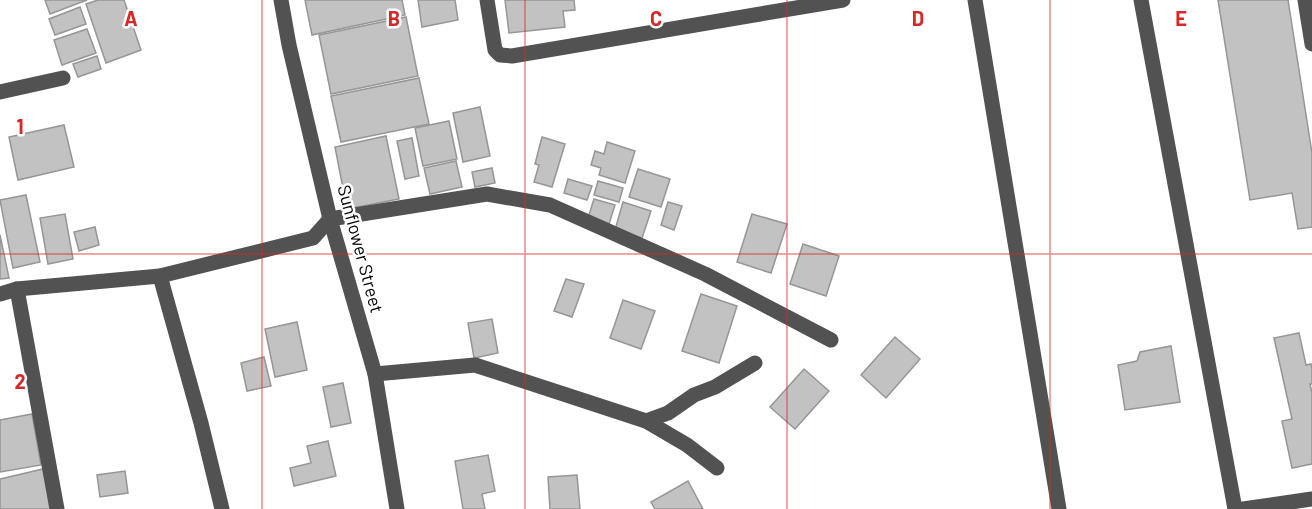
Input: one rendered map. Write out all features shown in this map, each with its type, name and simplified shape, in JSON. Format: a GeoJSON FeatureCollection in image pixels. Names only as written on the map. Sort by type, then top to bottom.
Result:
{"type":"FeatureCollection","features":[{"type":"Feature","properties":{"kind":"street","name":"Sunflower Street"},"geometry":{"type":"LineString","coordinates":[[281,0],[289,45],[330,219],[375,374],[397,509]]}},
{"type":"Feature","properties":{"kind":"street"},"geometry":{"type":"LineString","coordinates":[[487,0],[495,50],[500,55],[512,56],[843,0]]}},
{"type":"Feature","properties":{"kind":"street"},"geometry":{"type":"LineString","coordinates":[[975,0],[1059,509]]}},
{"type":"Feature","properties":{"kind":"street"},"geometry":{"type":"LineString","coordinates":[[1141,0],[1235,509]]}},
{"type":"Feature","properties":{"kind":"street"},"geometry":{"type":"LineString","coordinates":[[1305,0],[1312,44]]}},
{"type":"Feature","properties":{"kind":"street"},"geometry":{"type":"LineString","coordinates":[[0,92],[63,78]]}},
{"type":"Feature","properties":{"kind":"street"},"geometry":{"type":"LineString","coordinates":[[0,294],[17,289],[160,276],[313,238],[330,219],[487,195],[550,205],[705,274],[831,340]]}},
{"type":"Feature","properties":{"kind":"street"},"geometry":{"type":"LineString","coordinates":[[160,276],[201,423],[222,509]]}},
{"type":"Feature","properties":{"kind":"street"},"geometry":{"type":"LineString","coordinates":[[17,289],[57,509]]}},
{"type":"Feature","properties":{"kind":"street"},"geometry":{"type":"LineString","coordinates":[[646,421],[668,413],[694,395],[716,387],[755,363]]}},
{"type":"Feature","properties":{"kind":"street"},"geometry":{"type":"LineString","coordinates":[[375,374],[475,365],[646,421],[687,445],[717,468]]}},
{"type":"Feature","properties":{"kind":"street"},"geometry":{"type":"LineString","coordinates":[[1243,509],[1312,499]]}},
{"type":"Feature","properties":{"kind":"building"},"geometry":{"type":"Polygon","coordinates":[[[45,0],[87,0],[50,14],[45,0]]]}},
{"type":"Feature","properties":{"kind":"building"},"geometry":{"type":"Polygon","coordinates":[[[98,0],[124,0],[141,50],[106,63],[86,4],[98,0]]]}},
{"type":"Feature","properties":{"kind":"building"},"geometry":{"type":"Polygon","coordinates":[[[305,0],[402,0],[405,15],[312,35],[305,0]]]}},
{"type":"Feature","properties":{"kind":"building"},"geometry":{"type":"Polygon","coordinates":[[[418,0],[455,0],[458,20],[422,27],[418,0]]]}},
{"type":"Feature","properties":{"kind":"building"},"geometry":{"type":"Polygon","coordinates":[[[505,0],[574,0],[575,10],[563,11],[565,27],[509,33],[505,0]]]}},
{"type":"Feature","properties":{"kind":"building"},"geometry":{"type":"Polygon","coordinates":[[[1218,0],[1288,0],[1312,153],[1312,227],[1298,229],[1292,193],[1250,200],[1218,0]]]}},
{"type":"Feature","properties":{"kind":"building"},"geometry":{"type":"Polygon","coordinates":[[[80,7],[86,24],[55,35],[49,19],[80,7]]]}},
{"type":"Feature","properties":{"kind":"building"},"geometry":{"type":"Polygon","coordinates":[[[406,17],[418,76],[331,94],[319,35],[406,17]]]}},
{"type":"Feature","properties":{"kind":"building"},"geometry":{"type":"Polygon","coordinates":[[[87,29],[96,53],[62,65],[54,40],[87,29]]]}},
{"type":"Feature","properties":{"kind":"building"},"geometry":{"type":"Polygon","coordinates":[[[97,56],[101,69],[78,77],[73,64],[97,56]]]}},
{"type":"Feature","properties":{"kind":"building"},"geometry":{"type":"Polygon","coordinates":[[[419,78],[429,124],[341,142],[331,96],[419,78]]]}},
{"type":"Feature","properties":{"kind":"building"},"geometry":{"type":"Polygon","coordinates":[[[480,107],[490,156],[463,162],[453,113],[480,107]]]}},
{"type":"Feature","properties":{"kind":"building"},"geometry":{"type":"Polygon","coordinates":[[[449,121],[457,159],[423,166],[415,128],[449,121]]]}},
{"type":"Feature","properties":{"kind":"building"},"geometry":{"type":"Polygon","coordinates":[[[64,125],[74,167],[18,180],[9,137],[64,125]]]}},
{"type":"Feature","properties":{"kind":"building"},"geometry":{"type":"Polygon","coordinates":[[[386,136],[399,199],[347,209],[335,147],[386,136]]]}},
{"type":"Feature","properties":{"kind":"building"},"geometry":{"type":"Polygon","coordinates":[[[542,137],[565,144],[552,187],[534,182],[539,165],[535,164],[542,137]]]}},
{"type":"Feature","properties":{"kind":"building"},"geometry":{"type":"Polygon","coordinates":[[[412,138],[419,176],[405,179],[397,141],[412,138]]]}},
{"type":"Feature","properties":{"kind":"building"},"geometry":{"type":"Polygon","coordinates":[[[607,142],[635,151],[625,183],[599,175],[601,168],[591,165],[595,151],[604,154],[607,142]]]}},
{"type":"Feature","properties":{"kind":"building"},"geometry":{"type":"Polygon","coordinates":[[[456,161],[462,187],[430,194],[424,168],[456,161]]]}},
{"type":"Feature","properties":{"kind":"building"},"geometry":{"type":"Polygon","coordinates":[[[492,168],[495,183],[475,187],[472,172],[492,168]]]}},
{"type":"Feature","properties":{"kind":"building"},"geometry":{"type":"Polygon","coordinates":[[[638,169],[670,179],[661,207],[629,197],[638,169]]]}},
{"type":"Feature","properties":{"kind":"building"},"geometry":{"type":"Polygon","coordinates":[[[568,179],[592,186],[587,200],[564,193],[568,179]]]}},
{"type":"Feature","properties":{"kind":"building"},"geometry":{"type":"Polygon","coordinates":[[[598,181],[623,188],[619,202],[594,195],[598,181]]]}},
{"type":"Feature","properties":{"kind":"building"},"geometry":{"type":"Polygon","coordinates":[[[26,195],[40,262],[13,268],[0,200],[26,195]]]}},
{"type":"Feature","properties":{"kind":"building"},"geometry":{"type":"Polygon","coordinates":[[[594,199],[615,205],[609,224],[588,218],[594,199]]]}},
{"type":"Feature","properties":{"kind":"building"},"geometry":{"type":"Polygon","coordinates":[[[623,202],[651,211],[642,238],[615,230],[623,202]]]}},
{"type":"Feature","properties":{"kind":"building"},"geometry":{"type":"Polygon","coordinates":[[[668,202],[682,206],[674,230],[661,225],[668,202]]]}},
{"type":"Feature","properties":{"kind":"building"},"geometry":{"type":"Polygon","coordinates":[[[65,214],[73,259],[48,264],[40,218],[65,214]]]}},
{"type":"Feature","properties":{"kind":"building"},"geometry":{"type":"Polygon","coordinates":[[[752,214],[787,224],[771,273],[737,262],[752,214]]]}},
{"type":"Feature","properties":{"kind":"building"},"geometry":{"type":"Polygon","coordinates":[[[95,227],[99,245],[79,251],[74,232],[95,227]]]}},
{"type":"Feature","properties":{"kind":"building"},"geometry":{"type":"Polygon","coordinates":[[[0,235],[9,278],[0,279],[0,235]]]}},
{"type":"Feature","properties":{"kind":"building"},"geometry":{"type":"Polygon","coordinates":[[[803,244],[839,256],[826,296],[790,284],[803,244]]]}},
{"type":"Feature","properties":{"kind":"building"},"geometry":{"type":"Polygon","coordinates":[[[566,279],[584,284],[572,317],[554,311],[566,279]]]}},
{"type":"Feature","properties":{"kind":"building"},"geometry":{"type":"Polygon","coordinates":[[[701,294],[737,306],[719,363],[682,351],[701,294]]]}},
{"type":"Feature","properties":{"kind":"building"},"geometry":{"type":"Polygon","coordinates":[[[623,300],[655,311],[641,349],[610,338],[623,300]]]}},
{"type":"Feature","properties":{"kind":"building"},"geometry":{"type":"Polygon","coordinates":[[[492,319],[498,353],[474,358],[468,323],[492,319]]]}},
{"type":"Feature","properties":{"kind":"building"},"geometry":{"type":"Polygon","coordinates":[[[297,322],[307,370],[275,377],[265,329],[297,322]]]}},
{"type":"Feature","properties":{"kind":"building"},"geometry":{"type":"Polygon","coordinates":[[[1299,333],[1306,365],[1311,364],[1312,369],[1312,384],[1310,384],[1312,464],[1292,468],[1282,421],[1292,419],[1274,338],[1299,333]]]}},
{"type":"Feature","properties":{"kind":"building"},"geometry":{"type":"Polygon","coordinates":[[[895,337],[920,359],[886,398],[861,375],[895,337]]]}},
{"type":"Feature","properties":{"kind":"building"},"geometry":{"type":"Polygon","coordinates":[[[1171,346],[1180,402],[1125,410],[1118,365],[1137,361],[1140,352],[1171,346]]]}},
{"type":"Feature","properties":{"kind":"building"},"geometry":{"type":"Polygon","coordinates":[[[264,357],[271,386],[247,391],[241,363],[264,357]]]}},
{"type":"Feature","properties":{"kind":"building"},"geometry":{"type":"Polygon","coordinates":[[[804,369],[829,391],[795,429],[770,407],[804,369]]]}},
{"type":"Feature","properties":{"kind":"building"},"geometry":{"type":"Polygon","coordinates":[[[343,383],[351,423],[331,427],[323,387],[343,383]]]}},
{"type":"Feature","properties":{"kind":"building"},"geometry":{"type":"Polygon","coordinates":[[[32,414],[41,465],[0,472],[0,420],[32,414]]]}},
{"type":"Feature","properties":{"kind":"building"},"geometry":{"type":"Polygon","coordinates":[[[328,441],[336,476],[294,486],[290,468],[311,463],[307,446],[328,441]]]}},
{"type":"Feature","properties":{"kind":"building"},"geometry":{"type":"Polygon","coordinates":[[[488,455],[495,491],[482,494],[485,509],[463,509],[455,461],[488,455]]]}},
{"type":"Feature","properties":{"kind":"building"},"geometry":{"type":"Polygon","coordinates":[[[43,469],[52,509],[0,509],[0,479],[43,469]]]}},
{"type":"Feature","properties":{"kind":"building"},"geometry":{"type":"Polygon","coordinates":[[[125,471],[128,493],[100,497],[97,475],[125,471]]]}},
{"type":"Feature","properties":{"kind":"building"},"geometry":{"type":"Polygon","coordinates":[[[577,475],[580,509],[550,509],[548,477],[577,475]]]}},
{"type":"Feature","properties":{"kind":"building"},"geometry":{"type":"Polygon","coordinates":[[[688,481],[703,509],[655,509],[651,502],[688,481]]]}}]}
